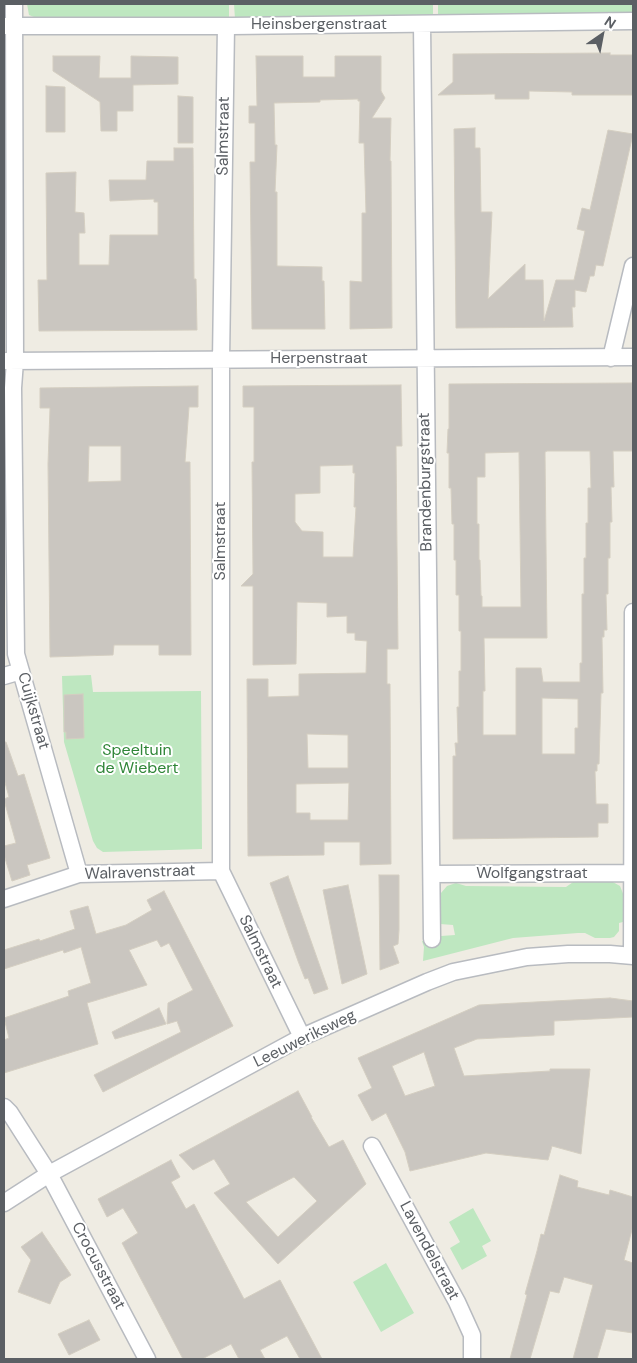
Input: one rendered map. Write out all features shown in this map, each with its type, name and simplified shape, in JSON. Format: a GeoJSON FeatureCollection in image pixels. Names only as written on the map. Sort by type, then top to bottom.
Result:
{"type":"FeatureCollection","features":[{"type":"Feature","properties":{"kind":"street","name":"Cuijkstraat"},"geometry":{"type":"LineString","coordinates":[[14,4],[9,26],[9,361],[13,388],[16,654],[79,874]]}},
{"type":"Feature","properties":{"kind":"street","name":"Heinsbergenstraat"},"geometry":{"type":"LineString","coordinates":[[9,26],[226,26],[633,21]]}},
{"type":"Feature","properties":{"kind":"street","name":"Brandenburgstraat"},"geometry":{"type":"LineString","coordinates":[[422,24],[432,939]]}},
{"type":"Feature","properties":{"kind":"street","name":"Salmstraat"},"geometry":{"type":"LineString","coordinates":[[226,26],[221,360],[221,871],[302,1037]]}},
{"type":"Feature","properties":{"kind":"street"},"geometry":{"type":"LineString","coordinates":[[611,358],[633,266]]}},
{"type":"Feature","properties":{"kind":"street","name":"Herpenstraat"},"geometry":{"type":"LineString","coordinates":[[9,361],[633,357]]}},
{"type":"Feature","properties":{"kind":"street"},"geometry":{"type":"LineString","coordinates":[[633,619],[633,956]]}},
{"type":"Feature","properties":{"kind":"street"},"geometry":{"type":"LineString","coordinates":[[4,676],[21,671]]}},
{"type":"Feature","properties":{"kind":"street","name":"Walravenstraat"},"geometry":{"type":"LineString","coordinates":[[4,899],[79,874],[221,871]]}},
{"type":"Feature","properties":{"kind":"street","name":"Wolfgangstraat"},"geometry":{"type":"LineString","coordinates":[[432,874],[632,873]]}},
{"type":"Feature","properties":{"kind":"street","name":"Leeuweriksweg"},"geometry":{"type":"LineString","coordinates":[[4,1203],[49,1174],[302,1037],[427,982],[454,972],[527,957],[568,954],[633,956]]}},
{"type":"Feature","properties":{"kind":"street","name":"Crocusstraat"},"geometry":{"type":"LineString","coordinates":[[4,1107],[49,1174],[147,1359]]}},
{"type":"Feature","properties":{"kind":"street","name":"Lavendelstraat"},"geometry":{"type":"LineString","coordinates":[[372,1146],[457,1302],[472,1335],[472,1359]]}},
{"type":"Feature","properties":{"kind":"green space"},"geometry":{"type":"Polygon","coordinates":[[[27,4],[229,4],[229,20],[39,19],[29,15],[27,4]]]}},
{"type":"Feature","properties":{"kind":"green space"},"geometry":{"type":"Polygon","coordinates":[[[234,4],[433,4],[433,18],[235,19],[234,4]]]}},
{"type":"Feature","properties":{"kind":"green space"},"geometry":{"type":"Polygon","coordinates":[[[438,4],[633,4],[633,15],[438,18],[438,4]]]}},
{"type":"Feature","properties":{"kind":"green space","name":"Speeltuin de Wiebert"},"geometry":{"type":"Polygon","coordinates":[[[91,675],[93,692],[201,691],[202,849],[103,852],[97,848],[93,841],[64,742],[62,676],[91,675]]]}},
{"type":"Feature","properties":{"kind":"green space"},"geometry":{"type":"Polygon","coordinates":[[[576,880],[611,881],[620,886],[624,896],[623,922],[619,923],[619,931],[614,937],[595,938],[585,933],[578,933],[513,938],[423,961],[424,947],[422,941],[440,940],[441,936],[455,935],[453,925],[440,924],[441,893],[447,886],[456,883],[466,886],[566,887],[576,880]]]}},
{"type":"Feature","properties":{"kind":"green space"},"geometry":{"type":"Polygon","coordinates":[[[473,1208],[491,1241],[482,1246],[487,1256],[462,1270],[450,1248],[460,1242],[449,1222],[473,1208]]]}},
{"type":"Feature","properties":{"kind":"green space"},"geometry":{"type":"Polygon","coordinates":[[[386,1263],[414,1313],[381,1332],[353,1282],[386,1263]]]}},
{"type":"Feature","properties":{"kind":"building"},"geometry":{"type":"Polygon","coordinates":[[[610,53],[610,55],[633,55],[633,95],[572,95],[572,92],[529,91],[529,99],[495,99],[495,94],[438,95],[453,82],[453,54],[610,53]]]}},
{"type":"Feature","properties":{"kind":"building"},"geometry":{"type":"Polygon","coordinates":[[[53,56],[100,56],[99,78],[131,78],[131,56],[178,57],[178,84],[133,85],[133,111],[117,111],[117,131],[101,131],[100,102],[53,71],[53,56]]]}},
{"type":"Feature","properties":{"kind":"building"},"geometry":{"type":"Polygon","coordinates":[[[256,56],[303,56],[303,77],[335,77],[335,56],[381,56],[381,91],[385,98],[372,118],[391,118],[392,328],[350,329],[350,281],[362,282],[362,213],[366,213],[364,143],[359,143],[360,101],[358,99],[274,103],[275,145],[277,145],[275,192],[277,192],[277,266],[322,267],[325,329],[252,329],[250,162],[255,162],[255,123],[249,123],[249,106],[257,106],[256,56]]]}},
{"type":"Feature","properties":{"kind":"building"},"geometry":{"type":"Polygon","coordinates":[[[46,86],[65,87],[65,132],[46,132],[46,86]]]}},
{"type":"Feature","properties":{"kind":"building"},"geometry":{"type":"Polygon","coordinates":[[[178,96],[193,97],[193,143],[178,143],[178,96]]]}},
{"type":"Feature","properties":{"kind":"building"},"geometry":{"type":"Polygon","coordinates":[[[475,128],[475,148],[480,148],[481,212],[492,212],[488,299],[525,264],[525,280],[543,280],[544,321],[556,280],[574,280],[585,231],[577,229],[582,208],[590,210],[608,130],[633,134],[603,266],[596,265],[594,276],[590,276],[586,292],[575,290],[575,307],[572,307],[573,327],[456,328],[454,129],[475,128]]]}},
{"type":"Feature","properties":{"kind":"building"},"geometry":{"type":"Polygon","coordinates":[[[174,148],[193,148],[194,279],[196,279],[197,330],[39,331],[38,280],[47,280],[46,173],[76,172],[75,212],[84,213],[85,233],[79,233],[79,265],[109,265],[110,235],[158,235],[158,202],[154,202],[154,199],[110,201],[109,180],[146,180],[147,161],[174,161],[174,148]]]}},
{"type":"Feature","properties":{"kind":"building"},"geometry":{"type":"Polygon","coordinates":[[[632,383],[633,451],[613,451],[614,487],[611,487],[612,522],[610,522],[610,558],[608,558],[608,594],[606,594],[607,630],[604,630],[604,637],[602,637],[603,693],[601,693],[599,764],[597,764],[597,771],[595,771],[596,804],[608,804],[608,823],[598,823],[598,837],[453,839],[453,756],[456,756],[455,743],[458,743],[457,707],[459,707],[459,671],[461,671],[461,631],[459,631],[459,595],[456,595],[454,524],[452,524],[451,488],[449,488],[449,453],[447,453],[449,384],[632,383]],[[590,451],[545,452],[547,638],[484,638],[485,691],[483,691],[483,735],[516,735],[516,668],[541,668],[543,682],[580,682],[584,558],[586,558],[586,523],[588,523],[588,488],[591,488],[590,451]],[[519,452],[485,453],[485,477],[477,477],[477,524],[479,524],[482,607],[521,607],[519,452]],[[542,698],[542,754],[575,754],[575,728],[578,728],[578,699],[542,698]]]}},
{"type":"Feature","properties":{"kind":"building"},"geometry":{"type":"Polygon","coordinates":[[[401,385],[402,446],[396,446],[398,649],[387,649],[387,684],[390,684],[391,864],[360,865],[360,842],[324,842],[324,855],[248,856],[247,679],[268,679],[268,697],[299,696],[299,674],[366,673],[367,641],[355,640],[355,633],[347,633],[347,616],[327,617],[327,603],[297,602],[296,664],[253,665],[253,586],[241,586],[253,574],[252,462],[254,462],[254,407],[243,407],[243,386],[401,385]],[[353,465],[320,466],[320,493],[295,494],[295,522],[302,531],[323,532],[323,557],[353,557],[356,507],[354,507],[355,473],[353,473],[353,465]],[[307,734],[308,768],[348,768],[348,735],[307,734]],[[349,783],[296,784],[296,813],[310,813],[310,820],[348,820],[349,783]]]}},
{"type":"Feature","properties":{"kind":"building"},"geometry":{"type":"Polygon","coordinates":[[[198,386],[198,407],[189,407],[185,462],[190,462],[191,655],[159,655],[159,645],[114,645],[113,655],[50,657],[48,464],[50,408],[40,408],[40,388],[198,386]],[[89,446],[88,482],[121,481],[121,446],[89,446]]]}},
{"type":"Feature","properties":{"kind":"building"},"geometry":{"type":"Polygon","coordinates":[[[83,694],[84,738],[66,739],[66,732],[64,732],[64,695],[83,694]]]}},
{"type":"Feature","properties":{"kind":"building"},"geometry":{"type":"Polygon","coordinates":[[[4,742],[6,742],[18,776],[24,774],[50,858],[27,865],[30,875],[12,881],[4,855],[4,846],[16,843],[4,800],[9,797],[4,779],[4,742]]]}},
{"type":"Feature","properties":{"kind":"building"},"geometry":{"type":"Polygon","coordinates":[[[379,875],[399,875],[398,944],[393,946],[399,963],[380,970],[379,875]]]}},
{"type":"Feature","properties":{"kind":"building"},"geometry":{"type":"Polygon","coordinates":[[[288,876],[328,989],[314,994],[308,978],[305,979],[270,883],[288,876]]]}},
{"type":"Feature","properties":{"kind":"building"},"geometry":{"type":"Polygon","coordinates":[[[348,885],[367,974],[342,984],[323,890],[348,885]]]}},
{"type":"Feature","properties":{"kind":"building"},"geometry":{"type":"Polygon","coordinates":[[[164,891],[233,1026],[103,1092],[94,1075],[181,1032],[177,1021],[167,1024],[168,1003],[193,990],[169,943],[161,947],[157,940],[129,950],[147,985],[87,1003],[98,1044],[4,1073],[4,1040],[9,1038],[4,1018],[69,996],[68,991],[91,983],[81,947],[64,953],[63,950],[4,969],[4,950],[39,939],[40,941],[75,929],[70,911],[88,906],[96,934],[126,925],[152,910],[147,900],[164,891]]]}},
{"type":"Feature","properties":{"kind":"building"},"geometry":{"type":"Polygon","coordinates":[[[610,998],[633,1001],[633,1017],[554,1021],[554,1035],[477,1039],[454,1048],[464,1076],[550,1071],[550,1069],[590,1069],[581,1154],[552,1146],[548,1160],[486,1153],[410,1171],[405,1152],[386,1113],[372,1121],[358,1095],[372,1088],[358,1058],[479,1005],[610,998]],[[424,1052],[392,1066],[405,1096],[435,1086],[424,1052]]]}},
{"type":"Feature","properties":{"kind":"building"},"geometry":{"type":"Polygon","coordinates":[[[159,1008],[166,1024],[115,1039],[112,1032],[159,1008]]]}},
{"type":"Feature","properties":{"kind":"building"},"geometry":{"type":"Polygon","coordinates":[[[298,1091],[329,1147],[343,1140],[366,1184],[278,1264],[214,1193],[230,1184],[214,1159],[193,1170],[179,1155],[298,1091]],[[294,1177],[246,1202],[278,1237],[317,1201],[294,1177]]]}},
{"type":"Feature","properties":{"kind":"building"},"geometry":{"type":"Polygon","coordinates":[[[171,1160],[180,1177],[171,1182],[186,1209],[194,1204],[244,1299],[280,1280],[322,1359],[300,1359],[287,1336],[260,1350],[265,1359],[239,1359],[231,1344],[202,1359],[183,1359],[122,1243],[138,1233],[123,1208],[107,1217],[98,1199],[171,1160]]]}},
{"type":"Feature","properties":{"kind":"building"},"geometry":{"type":"Polygon","coordinates":[[[560,1175],[578,1181],[577,1187],[609,1195],[610,1190],[633,1197],[633,1226],[624,1260],[633,1263],[633,1333],[606,1329],[597,1359],[573,1359],[593,1285],[564,1277],[559,1293],[550,1291],[530,1359],[510,1359],[541,1234],[544,1235],[560,1175]]]}},
{"type":"Feature","properties":{"kind":"building"},"geometry":{"type":"Polygon","coordinates":[[[42,1232],[71,1275],[60,1282],[50,1304],[18,1292],[31,1260],[21,1247],[42,1232]]]}},
{"type":"Feature","properties":{"kind":"building"},"geometry":{"type":"Polygon","coordinates":[[[89,1320],[100,1340],[69,1355],[58,1334],[89,1320]]]}}]}
